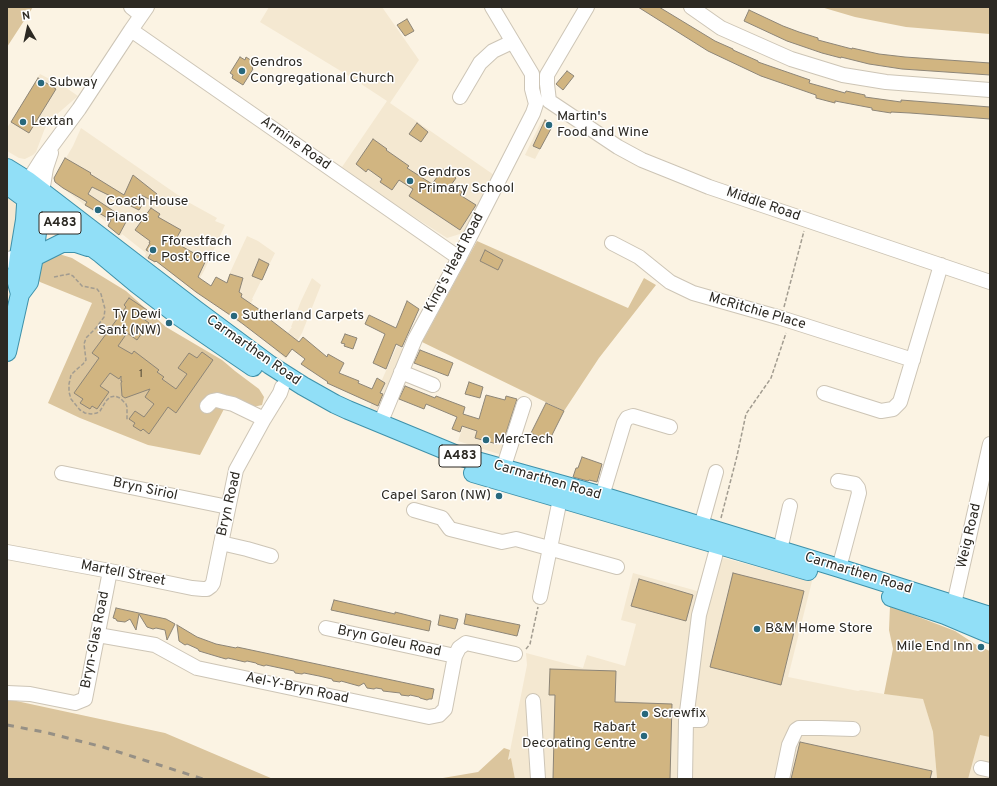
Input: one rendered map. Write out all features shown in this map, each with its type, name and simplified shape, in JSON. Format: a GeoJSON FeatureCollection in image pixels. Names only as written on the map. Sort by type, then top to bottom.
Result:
{"type":"FeatureCollection","features":[{"type":"Feature","properties":{"kind":"main road","name":"Carmarthen Road"},"geometry":{"type":"LineString","coordinates":[[7,168],[34,195],[93,248],[180,317],[282,387],[307,402],[377,435],[469,472],[560,499],[780,550],[990,616]]}},
{"type":"Feature","properties":{"kind":"main road","name":"Carmarthen Road"},"geometry":{"type":"LineString","coordinates":[[7,186],[34,195],[196,310],[270,365],[335,404],[462,457],[602,496],[841,581],[893,597],[990,634]]}},
{"type":"Feature","properties":{"kind":"main road"},"geometry":{"type":"LineString","coordinates":[[7,352],[20,294],[29,282],[20,258],[34,195]]}},
{"type":"Feature","properties":{"kind":"main road"},"geometry":{"type":"LineString","coordinates":[[20,258],[62,243],[76,243],[93,248]]}},
{"type":"Feature","properties":{"kind":"street"},"geometry":{"type":"LineString","coordinates":[[492,7],[532,74],[532,89],[542,103]]}},
{"type":"Feature","properties":{"kind":"street"},"geometry":{"type":"LineString","coordinates":[[542,103],[546,75],[587,7]]}},
{"type":"Feature","properties":{"kind":"street"},"geometry":{"type":"LineString","coordinates":[[691,7],[721,28],[791,59],[843,75],[886,82],[990,90]]}},
{"type":"Feature","properties":{"kind":"street"},"geometry":{"type":"LineString","coordinates":[[34,195],[42,158],[79,109],[131,30],[140,10]]}},
{"type":"Feature","properties":{"kind":"street","name":"Armine Road"},"geometry":{"type":"LineString","coordinates":[[131,30],[459,258]]}},
{"type":"Feature","properties":{"kind":"street"},"geometry":{"type":"LineString","coordinates":[[460,97],[480,63],[493,51],[512,42]]}},
{"type":"Feature","properties":{"kind":"street"},"geometry":{"type":"LineString","coordinates":[[532,74],[543,72],[546,75]]}},
{"type":"Feature","properties":{"kind":"street","name":"King's Head Road"},"geometry":{"type":"LineString","coordinates":[[380,424],[415,339],[459,258],[533,113],[542,103]]}},
{"type":"Feature","properties":{"kind":"street","name":"Middle Road"},"geometry":{"type":"LineString","coordinates":[[542,103],[642,160],[709,187],[990,282]]}},
{"type":"Feature","properties":{"kind":"street","name":"McRitchie Place"},"geometry":{"type":"LineString","coordinates":[[612,242],[639,257],[670,282],[693,293],[913,360]]}},
{"type":"Feature","properties":{"kind":"street"},"geometry":{"type":"LineString","coordinates":[[824,393],[881,411],[893,409],[900,402],[941,265]]}},
{"type":"Feature","properties":{"kind":"street"},"geometry":{"type":"LineString","coordinates":[[401,372],[433,385]]}},
{"type":"Feature","properties":{"kind":"street","name":"Bryn Road"},"geometry":{"type":"LineString","coordinates":[[218,559],[236,470],[282,387]]}},
{"type":"Feature","properties":{"kind":"street"},"geometry":{"type":"LineString","coordinates":[[207,406],[212,401],[217,400],[233,404],[264,419]]}},
{"type":"Feature","properties":{"kind":"street"},"geometry":{"type":"LineString","coordinates":[[503,469],[524,404]]}},
{"type":"Feature","properties":{"kind":"street"},"geometry":{"type":"LineString","coordinates":[[602,496],[624,423],[627,418],[633,416],[670,427]]}},
{"type":"Feature","properties":{"kind":"street","name":"Weig Road"},"geometry":{"type":"LineString","coordinates":[[954,604],[990,444]]}},
{"type":"Feature","properties":{"kind":"street"},"geometry":{"type":"LineString","coordinates":[[685,779],[686,720],[699,615],[712,534],[716,472]]}},
{"type":"Feature","properties":{"kind":"street","name":"Bryn Siriol"},"geometry":{"type":"LineString","coordinates":[[62,473],[228,507]]}},
{"type":"Feature","properties":{"kind":"street"},"geometry":{"type":"LineString","coordinates":[[838,480],[855,484],[859,493],[839,568]]}},
{"type":"Feature","properties":{"kind":"street"},"geometry":{"type":"LineString","coordinates":[[540,597],[560,499]]}},
{"type":"Feature","properties":{"kind":"street"},"geometry":{"type":"LineString","coordinates":[[780,550],[790,506]]}},
{"type":"Feature","properties":{"kind":"street"},"geometry":{"type":"LineString","coordinates":[[414,510],[442,518],[450,529],[502,542],[516,539],[617,567]]}},
{"type":"Feature","properties":{"kind":"street"},"geometry":{"type":"LineString","coordinates":[[221,543],[271,556]]}},
{"type":"Feature","properties":{"kind":"street","name":"Martell Street"},"geometry":{"type":"LineString","coordinates":[[7,552],[203,589],[207,589],[213,583],[218,559]]}},
{"type":"Feature","properties":{"kind":"street","name":"Bryn-Glas Road"},"geometry":{"type":"LineString","coordinates":[[7,693],[30,694],[75,703],[85,699],[110,571]]}},
{"type":"Feature","properties":{"kind":"street","name":"Bryn Goleu Road"},"geometry":{"type":"LineString","coordinates":[[326,628],[455,656],[459,648],[466,643],[515,654]]}},
{"type":"Feature","properties":{"kind":"street","name":"Ael-Y-Bryn Road"},"geometry":{"type":"LineString","coordinates":[[98,635],[155,645],[197,668],[429,717],[439,715],[445,709],[455,656]]}},
{"type":"Feature","properties":{"kind":"street"},"geometry":{"type":"LineString","coordinates":[[533,701],[538,779]]}},
{"type":"Feature","properties":{"kind":"street"},"geometry":{"type":"LineString","coordinates":[[686,720],[701,720]]}},
{"type":"Feature","properties":{"kind":"street"},"geometry":{"type":"LineString","coordinates":[[782,779],[789,745],[796,730],[799,728],[839,728],[853,730]]}},
{"type":"Feature","properties":{"kind":"path"},"geometry":{"type":"LineString","coordinates":[[712,534],[737,456],[746,414],[771,378],[807,220]]}},
{"type":"Feature","properties":{"kind":"path"},"geometry":{"type":"LineString","coordinates":[[54,277],[69,274],[73,276],[82,286],[97,289],[101,294],[105,309],[104,317],[86,338],[84,344],[86,360],[71,375],[69,384],[70,398],[80,410],[91,414],[100,411],[110,397],[115,396],[120,398],[128,407],[126,421]]}},
{"type":"Feature","properties":{"kind":"path"},"geometry":{"type":"LineString","coordinates":[[515,654],[525,650],[530,644],[540,597]]}},
{"type":"Feature","properties":{"kind":"shaded area"},"geometry":{"type":"Polygon","coordinates":[[[7,7],[33,7],[7,47],[7,7]]]}},
{"type":"Feature","properties":{"kind":"shaded area"},"geometry":{"type":"Polygon","coordinates":[[[269,7],[382,7],[419,60],[390,103],[494,175],[463,233],[447,238],[394,204],[342,167],[387,101],[260,22],[269,7]]]}},
{"type":"Feature","properties":{"kind":"shaded area"},"geometry":{"type":"Polygon","coordinates":[[[821,7],[990,7],[990,34],[906,27],[855,17],[821,7]]]}},
{"type":"Feature","properties":{"kind":"shaded area"},"geometry":{"type":"Polygon","coordinates":[[[40,74],[65,87],[78,96],[55,116],[45,128],[36,152],[25,159],[19,158],[7,151],[7,128],[40,74]]]}},
{"type":"Feature","properties":{"kind":"shaded area"},"geometry":{"type":"Polygon","coordinates":[[[544,121],[553,125],[535,159],[525,155],[541,122],[544,121]]]}},
{"type":"Feature","properties":{"kind":"shaded area"},"geometry":{"type":"Polygon","coordinates":[[[81,128],[188,202],[217,218],[215,221],[225,225],[204,271],[193,290],[156,261],[155,262],[145,257],[146,253],[122,234],[121,236],[108,226],[109,224],[55,182],[54,178],[73,146],[81,128]]]}},
{"type":"Feature","properties":{"kind":"shaded area"},"geometry":{"type":"Polygon","coordinates":[[[7,194],[18,204],[17,231],[10,253],[7,255],[7,194]]]}},
{"type":"Feature","properties":{"kind":"shaded area"},"geometry":{"type":"Polygon","coordinates":[[[247,236],[258,241],[275,253],[241,324],[215,305],[247,236]]]}},
{"type":"Feature","properties":{"kind":"shaded area"},"geometry":{"type":"Polygon","coordinates":[[[477,241],[628,308],[644,278],[656,285],[599,358],[564,411],[422,342],[477,241]]]}},
{"type":"Feature","properties":{"kind":"shaded area"},"geometry":{"type":"Polygon","coordinates":[[[59,254],[72,258],[126,291],[166,327],[222,360],[259,389],[264,397],[262,405],[224,409],[200,455],[148,445],[80,418],[48,403],[92,303],[40,282],[36,278],[41,263],[59,254]]]}},
{"type":"Feature","properties":{"kind":"shaded area"},"geometry":{"type":"Polygon","coordinates":[[[312,278],[321,285],[302,333],[286,359],[275,350],[292,327],[301,301],[312,278]]]}},
{"type":"Feature","properties":{"kind":"shaded area"},"geometry":{"type":"Polygon","coordinates":[[[397,346],[403,349],[376,412],[369,409],[397,346]]]}},
{"type":"Feature","properties":{"kind":"shaded area"},"geometry":{"type":"Polygon","coordinates":[[[466,417],[516,433],[508,457],[458,441],[466,417]]]}},
{"type":"Feature","properties":{"kind":"shaded area"},"geometry":{"type":"Polygon","coordinates":[[[708,554],[812,581],[788,677],[858,691],[861,690],[923,698],[933,732],[937,779],[515,779],[511,759],[508,761],[527,665],[526,653],[583,668],[587,655],[625,666],[636,624],[621,620],[633,573],[697,591],[708,554]]]}},
{"type":"Feature","properties":{"kind":"shaded area"},"geometry":{"type":"Polygon","coordinates":[[[890,606],[955,631],[978,646],[990,651],[990,737],[980,735],[968,779],[937,779],[933,732],[923,699],[884,694],[893,649],[889,630],[890,606]]]}},
{"type":"Feature","properties":{"kind":"shaded area"},"geometry":{"type":"Polygon","coordinates":[[[990,665],[990,779],[956,779],[990,665]]]}},
{"type":"Feature","properties":{"kind":"shaded area"},"geometry":{"type":"Polygon","coordinates":[[[7,699],[165,733],[273,779],[9,779],[7,778],[7,699]]]}},
{"type":"Feature","properties":{"kind":"shaded area"},"geometry":{"type":"Polygon","coordinates":[[[504,748],[510,750],[508,760],[511,758],[515,779],[437,779],[478,772],[504,748]]]}},
{"type":"Feature","properties":{"kind":"building"},"geometry":{"type":"Polygon","coordinates":[[[638,7],[659,7],[715,41],[758,62],[810,80],[809,83],[845,93],[846,91],[865,95],[865,97],[901,102],[901,100],[990,107],[990,119],[891,113],[816,98],[816,95],[761,76],[708,51],[638,7]]]}},
{"type":"Feature","properties":{"kind":"building"},"geometry":{"type":"Polygon","coordinates":[[[749,10],[783,26],[818,38],[818,40],[852,49],[905,57],[990,63],[990,75],[902,69],[869,64],[822,53],[787,41],[744,21],[749,10]]]}},
{"type":"Feature","properties":{"kind":"building"},"geometry":{"type":"Polygon","coordinates":[[[407,19],[414,31],[405,36],[397,25],[407,19]]]}},
{"type":"Feature","properties":{"kind":"building","name":"Gendros Congregational Church"},"geometry":{"type":"Polygon","coordinates":[[[240,57],[245,60],[246,57],[255,63],[243,85],[232,78],[233,75],[230,73],[240,57]]]}},
{"type":"Feature","properties":{"kind":"building"},"geometry":{"type":"Polygon","coordinates":[[[567,71],[574,76],[563,90],[556,84],[567,71]]]}},
{"type":"Feature","properties":{"kind":"building"},"geometry":{"type":"Polygon","coordinates":[[[38,78],[56,89],[29,133],[11,122],[38,78]]]}},
{"type":"Feature","properties":{"kind":"building"},"geometry":{"type":"Polygon","coordinates":[[[545,120],[553,125],[540,149],[533,146],[545,120]]]}},
{"type":"Feature","properties":{"kind":"building"},"geometry":{"type":"Polygon","coordinates":[[[417,123],[428,132],[421,142],[409,134],[417,123]]]}},
{"type":"Feature","properties":{"kind":"building"},"geometry":{"type":"Polygon","coordinates":[[[373,139],[409,166],[407,168],[432,184],[443,169],[456,178],[451,185],[462,192],[460,195],[476,205],[460,230],[409,196],[413,189],[399,180],[392,190],[380,182],[382,179],[368,169],[366,172],[356,164],[373,139]]]}},
{"type":"Feature","properties":{"kind":"building"},"geometry":{"type":"Polygon","coordinates":[[[65,158],[124,195],[133,175],[157,194],[153,201],[139,194],[135,201],[142,205],[139,210],[92,187],[88,194],[127,220],[119,235],[108,226],[111,220],[85,205],[87,202],[55,182],[54,178],[65,158]]]}},
{"type":"Feature","properties":{"kind":"building"},"geometry":{"type":"Polygon","coordinates":[[[151,208],[160,214],[158,217],[181,230],[175,241],[206,260],[198,277],[211,286],[216,277],[227,283],[230,274],[243,278],[239,292],[242,294],[241,297],[260,310],[259,311],[299,342],[303,337],[327,357],[328,354],[344,363],[339,373],[359,381],[358,383],[372,389],[377,378],[385,383],[380,393],[383,394],[378,406],[327,383],[328,382],[301,364],[305,359],[292,349],[286,357],[156,261],[155,262],[148,258],[151,253],[146,250],[150,241],[135,230],[151,208]]]}},
{"type":"Feature","properties":{"kind":"building"},"geometry":{"type":"Polygon","coordinates":[[[485,250],[503,260],[498,270],[480,261],[485,250]]]}},
{"type":"Feature","properties":{"kind":"building"},"geometry":{"type":"Polygon","coordinates":[[[259,259],[269,264],[262,280],[252,276],[259,259]]]}},
{"type":"Feature","properties":{"kind":"building"},"geometry":{"type":"Polygon","coordinates":[[[129,298],[147,310],[141,317],[149,323],[137,340],[127,333],[118,346],[132,354],[134,351],[159,370],[157,372],[164,377],[162,379],[176,389],[187,374],[178,368],[189,353],[197,358],[202,352],[213,360],[176,413],[168,407],[149,434],[143,429],[141,431],[133,426],[135,423],[129,419],[135,411],[144,417],[154,404],[145,397],[150,389],[125,398],[122,396],[121,376],[119,379],[110,373],[100,386],[109,392],[97,409],[92,406],[90,409],[80,403],[83,399],[74,393],[99,358],[92,353],[126,307],[124,305],[129,298]]]}},
{"type":"Feature","properties":{"kind":"building"},"geometry":{"type":"Polygon","coordinates":[[[407,301],[419,309],[402,347],[396,344],[386,369],[373,363],[385,334],[365,324],[369,315],[396,328],[407,301]]]}},
{"type":"Feature","properties":{"kind":"building"},"geometry":{"type":"Polygon","coordinates":[[[345,334],[357,338],[353,349],[344,346],[345,344],[341,343],[345,334]]]}},
{"type":"Feature","properties":{"kind":"building"},"geometry":{"type":"Polygon","coordinates":[[[420,350],[453,363],[448,376],[414,363],[420,350]]]}},
{"type":"Feature","properties":{"kind":"building"},"geometry":{"type":"Polygon","coordinates":[[[469,382],[483,387],[480,398],[465,394],[469,382]]]}},
{"type":"Feature","properties":{"kind":"building"},"geometry":{"type":"Polygon","coordinates":[[[405,386],[435,398],[436,396],[465,407],[463,414],[479,419],[486,395],[505,400],[506,396],[517,399],[504,439],[499,438],[497,444],[475,438],[477,431],[462,426],[460,432],[452,429],[457,417],[426,404],[424,409],[399,399],[405,386]]]}},
{"type":"Feature","properties":{"kind":"building"},"geometry":{"type":"Polygon","coordinates":[[[546,403],[564,411],[549,441],[531,433],[546,403]]]}},
{"type":"Feature","properties":{"kind":"building"},"geometry":{"type":"Polygon","coordinates":[[[582,457],[602,464],[597,482],[573,477],[582,457]]]}},
{"type":"Feature","properties":{"kind":"building","name":"B&M Home Store"},"geometry":{"type":"Polygon","coordinates":[[[733,573],[804,591],[781,685],[710,667],[733,573]]]}},
{"type":"Feature","properties":{"kind":"building"},"geometry":{"type":"Polygon","coordinates":[[[639,579],[693,595],[686,621],[631,606],[639,579]]]}},
{"type":"Feature","properties":{"kind":"building"},"geometry":{"type":"Polygon","coordinates":[[[334,600],[431,621],[429,631],[331,610],[334,600]]]}},
{"type":"Feature","properties":{"kind":"building"},"geometry":{"type":"Polygon","coordinates":[[[116,608],[166,619],[175,624],[167,640],[165,630],[147,627],[139,614],[136,630],[130,619],[125,622],[117,621],[113,618],[116,608]]]}},
{"type":"Feature","properties":{"kind":"building"},"geometry":{"type":"Polygon","coordinates":[[[466,614],[520,625],[517,636],[464,624],[466,614]]]}},
{"type":"Feature","properties":{"kind":"building"},"geometry":{"type":"Polygon","coordinates":[[[440,615],[458,619],[455,629],[438,625],[440,615]]]}},
{"type":"Feature","properties":{"kind":"building"},"geometry":{"type":"Polygon","coordinates":[[[177,625],[197,637],[216,644],[237,647],[434,689],[432,699],[427,700],[410,695],[401,695],[400,693],[383,691],[382,689],[367,688],[364,683],[359,686],[341,681],[333,681],[332,679],[319,676],[295,673],[294,671],[266,665],[264,666],[247,661],[245,662],[219,657],[199,651],[198,649],[187,644],[185,645],[179,641],[177,625]]]}},
{"type":"Feature","properties":{"kind":"building"},"geometry":{"type":"Polygon","coordinates":[[[550,669],[616,671],[615,702],[672,704],[670,779],[553,779],[555,695],[549,695],[550,669]]]}},
{"type":"Feature","properties":{"kind":"building"},"geometry":{"type":"Polygon","coordinates":[[[800,742],[932,771],[930,779],[791,779],[800,742]]]}},
{"type":"Feature","properties":{"kind":"railway"},"geometry":{"type":"LineString","coordinates":[[7,725],[44,732],[103,747],[203,779]]}},
{"type":"Feature","properties":{"kind":"place","name":"Gendros Congregational Church"},"geometry":{"type":"Point","coordinates":[242,71]}},
{"type":"Feature","properties":{"kind":"place","name":"Subway"},"geometry":{"type":"Point","coordinates":[41,83]}},
{"type":"Feature","properties":{"kind":"place","name":"Lextan"},"geometry":{"type":"Point","coordinates":[23,122]}},
{"type":"Feature","properties":{"kind":"place","name":"Martin's Food and Wine"},"geometry":{"type":"Point","coordinates":[549,125]}},
{"type":"Feature","properties":{"kind":"place","name":"Gendros Primary School"},"geometry":{"type":"Point","coordinates":[410,181]}},
{"type":"Feature","properties":{"kind":"place","name":"Coach House Pianos"},"geometry":{"type":"Point","coordinates":[98,210]}},
{"type":"Feature","properties":{"kind":"place","name":"Fforestfach Post Office"},"geometry":{"type":"Point","coordinates":[153,250]}},
{"type":"Feature","properties":{"kind":"place","name":"Sutherland Carpets"},"geometry":{"type":"Point","coordinates":[234,316]}},
{"type":"Feature","properties":{"kind":"place","name":"Ty Dewi Sant (NW)"},"geometry":{"type":"Point","coordinates":[169,323]}},
{"type":"Feature","properties":{"kind":"place","name":"MercTech"},"geometry":{"type":"Point","coordinates":[486,440]}},
{"type":"Feature","properties":{"kind":"place","name":"Capel Saron (NW)"},"geometry":{"type":"Point","coordinates":[499,496]}},
{"type":"Feature","properties":{"kind":"place","name":"B&M Home Store"},"geometry":{"type":"Point","coordinates":[757,629]}},
{"type":"Feature","properties":{"kind":"place","name":"Mile End Inn"},"geometry":{"type":"Point","coordinates":[981,647]}},
{"type":"Feature","properties":{"kind":"place","name":"Screwfix"},"geometry":{"type":"Point","coordinates":[645,714]}},
{"type":"Feature","properties":{"kind":"place","name":"Rabart Decorating Centre"},"geometry":{"type":"Point","coordinates":[644,736]}}]}
